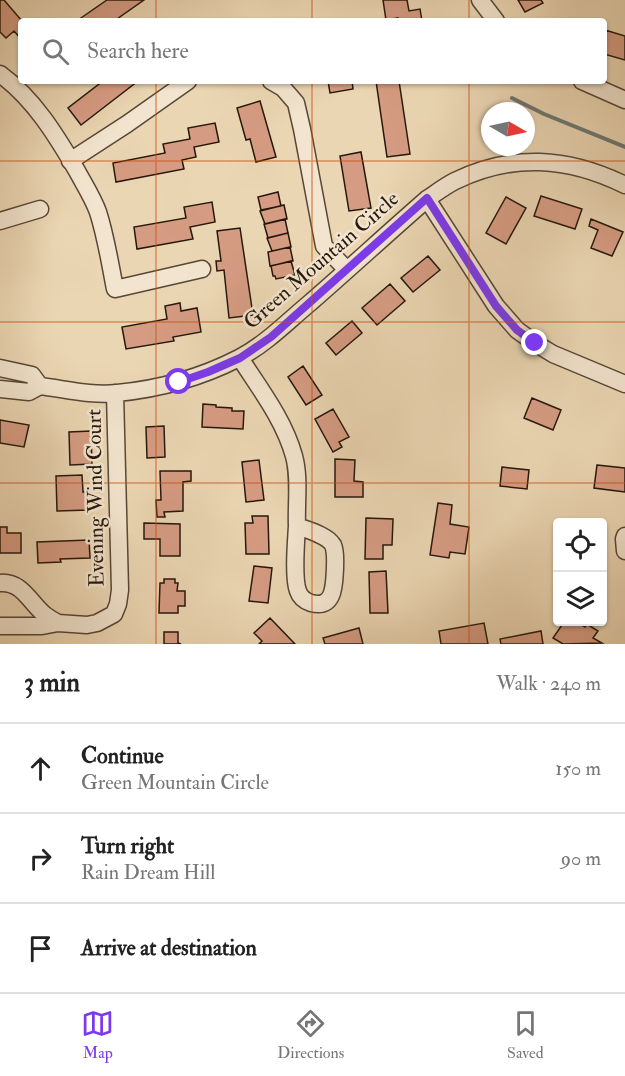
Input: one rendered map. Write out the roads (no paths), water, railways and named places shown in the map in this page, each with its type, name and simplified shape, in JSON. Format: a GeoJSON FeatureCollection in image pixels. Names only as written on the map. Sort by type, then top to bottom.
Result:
{"type":"FeatureCollection","features":[{"type":"Feature","properties":{"kind":"street"},"geometry":{"type":"LineString","coordinates":[[480,0],[494,18]]}},
{"type":"Feature","properties":{"kind":"street"},"geometry":{"type":"LineString","coordinates":[[0,74],[11,82],[45,119],[97,209],[115,289],[202,269]]}},
{"type":"Feature","properties":{"kind":"street"},"geometry":{"type":"LineString","coordinates":[[70,160],[184,84]]}},
{"type":"Feature","properties":{"kind":"street"},"geometry":{"type":"LineString","coordinates":[[277,84],[283,87],[296,103],[324,246],[347,270]]}},
{"type":"Feature","properties":{"kind":"street"},"geometry":{"type":"LineString","coordinates":[[589,84],[625,100]]}},
{"type":"Feature","properties":{"kind":"street","name":"Green Mountain Circle"},"geometry":{"type":"LineString","coordinates":[[0,389],[29,392],[40,386],[115,393],[179,382],[240,358],[271,337],[427,198],[453,182],[474,173],[517,162],[564,163],[604,175],[625,185]]}},
{"type":"Feature","properties":{"kind":"street"},"geometry":{"type":"LineString","coordinates":[[427,198],[496,306],[517,330],[553,354],[625,384]]}},
{"type":"Feature","properties":{"kind":"street"},"geometry":{"type":"LineString","coordinates":[[0,221],[40,209]]}},
{"type":"Feature","properties":{"kind":"street"},"geometry":{"type":"LineString","coordinates":[[240,358],[278,417],[294,457],[297,475],[297,526]]}},
{"type":"Feature","properties":{"kind":"street","name":"Green Mountain Circle"},"geometry":{"type":"LineString","coordinates":[[0,368],[32,375],[40,386]]}},
{"type":"Feature","properties":{"kind":"street","name":"Evening Wind Court"},"geometry":{"type":"LineString","coordinates":[[0,626],[42,626],[58,623],[87,625],[97,623],[114,614],[120,590],[115,393]]}},
{"type":"Feature","properties":{"kind":"street"},"geometry":{"type":"LineString","coordinates":[[625,536],[625,551]]}},
{"type":"Feature","properties":{"kind":"street"},"geometry":{"type":"LineString","coordinates":[[0,583],[10,583],[19,587],[45,615],[58,623]]}},
{"type":"Feature","properties":{"kind":"waterway"},"geometry":{"type":"LineString","coordinates":[[512,98],[544,114],[625,147]]}}]}
